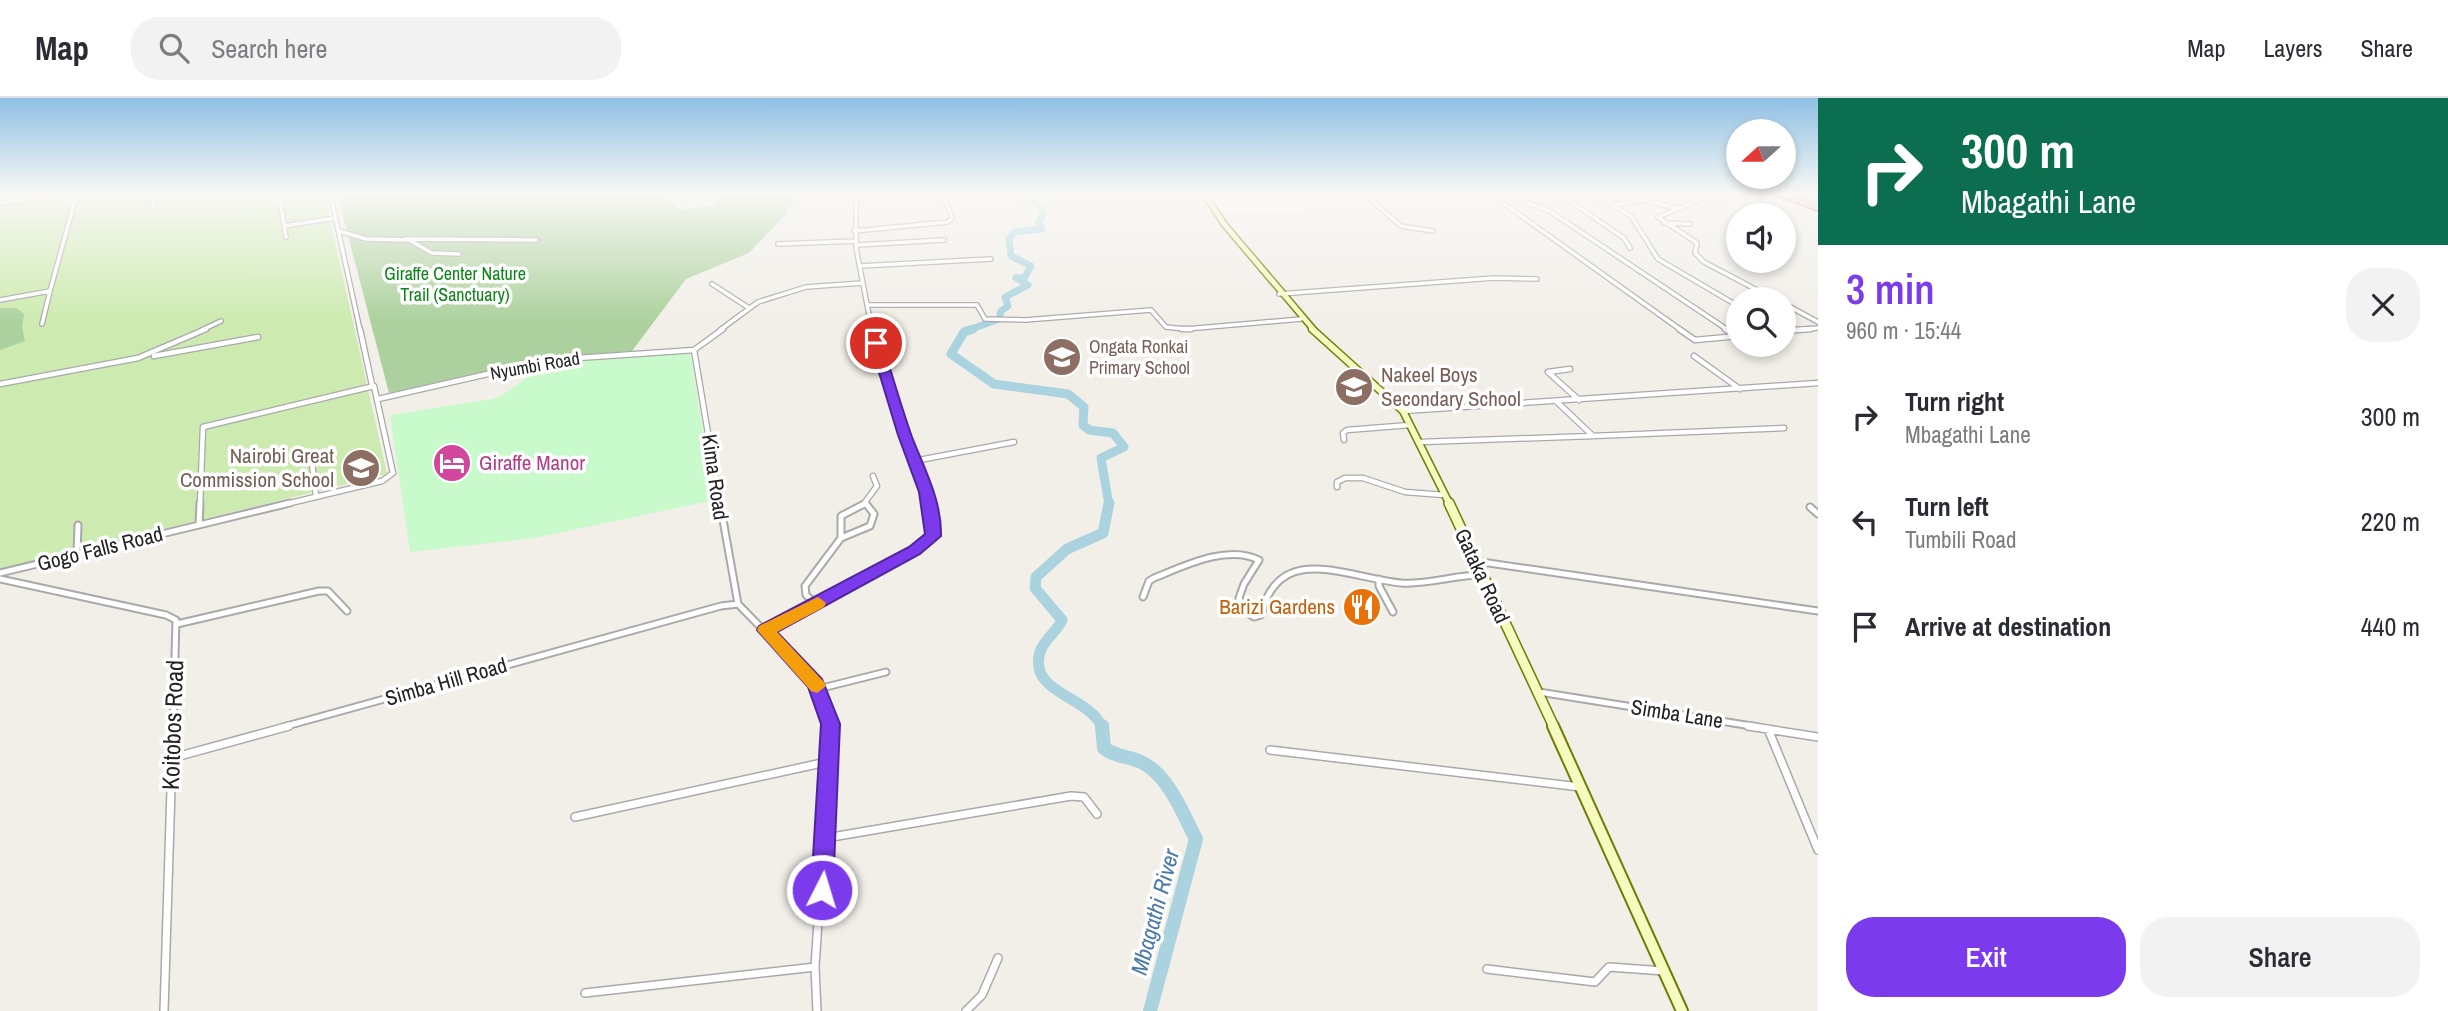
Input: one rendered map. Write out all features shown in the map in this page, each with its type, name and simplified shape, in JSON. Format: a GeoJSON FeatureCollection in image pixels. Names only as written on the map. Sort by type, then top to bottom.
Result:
{"type":"FeatureCollection","features":[{"type":"Feature","properties":{"kind":"street"},"geometry":{"type":"LineString","coordinates":[[42,324],[64,236]]}},
{"type":"Feature","properties":{"kind":"street"},"geometry":{"type":"LineString","coordinates":[[339,236],[372,385],[378,399]]}},
{"type":"Feature","properties":{"kind":"street"},"geometry":{"type":"LineString","coordinates":[[354,236],[366,239],[478,242],[536,240]]}},
{"type":"Feature","properties":{"kind":"street"},"geometry":{"type":"LineString","coordinates":[[765,630],[915,550],[933,536],[926,492],[881,365],[862,283],[855,236]]}},
{"type":"Feature","properties":{"kind":"street","name":"Gataka Road"},"geometry":{"type":"LineString","coordinates":[[1233,236],[1301,319],[1403,411],[1421,443],[1582,787],[1682,1011]]}},
{"type":"Feature","properties":{"kind":"street"},"geometry":{"type":"LineString","coordinates":[[1549,236],[1695,340],[1726,337]]}},
{"type":"Feature","properties":{"kind":"street"},"geometry":{"type":"LineString","coordinates":[[1586,236],[1726,329]]}},
{"type":"Feature","properties":{"kind":"street"},"geometry":{"type":"LineString","coordinates":[[1621,236],[1630,248]]}},
{"type":"Feature","properties":{"kind":"street"},"geometry":{"type":"LineString","coordinates":[[1643,236],[1658,259],[1726,299]]}},
{"type":"Feature","properties":{"kind":"street"},"geometry":{"type":"LineString","coordinates":[[1685,236],[1697,243],[1695,253],[1704,262],[1751,287]]}},
{"type":"Feature","properties":{"kind":"street"},"geometry":{"type":"LineString","coordinates":[[405,239],[424,252],[459,254]]}},
{"type":"Feature","properties":{"kind":"street"},"geometry":{"type":"LineString","coordinates":[[778,244],[944,240]]}},
{"type":"Feature","properties":{"kind":"street"},"geometry":{"type":"LineString","coordinates":[[860,266],[990,259]]}},
{"type":"Feature","properties":{"kind":"street"},"geometry":{"type":"LineString","coordinates":[[1279,294],[1494,278],[1537,279]]}},
{"type":"Feature","properties":{"kind":"street"},"geometry":{"type":"LineString","coordinates":[[694,350],[749,308],[770,298],[806,288],[862,283]]}},
{"type":"Feature","properties":{"kind":"street"},"geometry":{"type":"LineString","coordinates":[[712,284],[749,308]]}},
{"type":"Feature","properties":{"kind":"street"},"geometry":{"type":"LineString","coordinates":[[0,300],[50,291]]}},
{"type":"Feature","properties":{"kind":"street"},"geometry":{"type":"LineString","coordinates":[[868,305],[977,305],[985,318],[1005,320],[1147,309],[1156,312],[1164,324],[1174,328],[1218,328],[1301,319]]}},
{"type":"Feature","properties":{"kind":"street"},"geometry":{"type":"LineString","coordinates":[[1796,310],[1818,322]]}},
{"type":"Feature","properties":{"kind":"street"},"geometry":{"type":"LineString","coordinates":[[120,362],[162,350],[221,321]]}},
{"type":"Feature","properties":{"kind":"street"},"geometry":{"type":"LineString","coordinates":[[1796,330],[1818,328]]}},
{"type":"Feature","properties":{"kind":"street"},"geometry":{"type":"LineString","coordinates":[[0,384],[258,337]]}},
{"type":"Feature","properties":{"kind":"street","name":"Nyumbi Road"},"geometry":{"type":"LineString","coordinates":[[378,399],[549,360],[694,350]]}},
{"type":"Feature","properties":{"kind":"street","name":"Kima Road"},"geometry":{"type":"LineString","coordinates":[[694,350],[720,497],[722,526],[738,604]]}},
{"type":"Feature","properties":{"kind":"street"},"geometry":{"type":"LineString","coordinates":[[1694,356],[1740,389]]}},
{"type":"Feature","properties":{"kind":"street"},"geometry":{"type":"LineString","coordinates":[[1570,369],[1548,372],[1579,400]]}},
{"type":"Feature","properties":{"kind":"street"},"geometry":{"type":"LineString","coordinates":[[1403,411],[1818,383]]}},
{"type":"Feature","properties":{"kind":"street"},"geometry":{"type":"LineString","coordinates":[[199,525],[201,430],[206,425],[275,411],[372,385]]}},
{"type":"Feature","properties":{"kind":"street","name":"Gogo Falls Road"},"geometry":{"type":"LineString","coordinates":[[0,573],[389,478],[393,473],[378,399]]}},
{"type":"Feature","properties":{"kind":"street"},"geometry":{"type":"LineString","coordinates":[[1556,401],[1593,436]]}},
{"type":"Feature","properties":{"kind":"street"},"geometry":{"type":"LineString","coordinates":[[1344,440],[1343,433],[1347,430],[1410,425]]}},
{"type":"Feature","properties":{"kind":"street"},"geometry":{"type":"LineString","coordinates":[[1421,443],[1784,428]]}},
{"type":"Feature","properties":{"kind":"street"},"geometry":{"type":"LineString","coordinates":[[914,461],[1014,442]]}},
{"type":"Feature","properties":{"kind":"street"},"geometry":{"type":"LineString","coordinates":[[312,463],[316,496]]}},
{"type":"Feature","properties":{"kind":"street"},"geometry":{"type":"LineString","coordinates":[[841,538],[841,516],[867,505],[877,486],[873,476]]}},
{"type":"Feature","properties":{"kind":"street"},"geometry":{"type":"LineString","coordinates":[[1337,487],[1342,479],[1372,479],[1406,493],[1444,495]]}},
{"type":"Feature","properties":{"kind":"street"},"geometry":{"type":"LineString","coordinates":[[816,604],[806,595],[805,586],[841,538],[870,526],[873,514],[867,505]]}},
{"type":"Feature","properties":{"kind":"street"},"geometry":{"type":"LineString","coordinates":[[1810,507],[1818,514]]}},
{"type":"Feature","properties":{"kind":"street"},"geometry":{"type":"LineString","coordinates":[[77,554],[78,525]]}},
{"type":"Feature","properties":{"kind":"street"},"geometry":{"type":"LineString","coordinates":[[1143,597],[1149,581],[1154,578],[1202,560],[1244,554],[1259,560],[1259,564],[1243,580],[1240,588],[1242,605],[1254,617],[1261,615],[1264,593],[1282,575],[1327,569],[1411,583],[1449,575],[1481,575]]}},
{"type":"Feature","properties":{"kind":"street"},"geometry":{"type":"LineString","coordinates":[[1475,562],[1818,611]]}},
{"type":"Feature","properties":{"kind":"street"},"geometry":{"type":"LineString","coordinates":[[0,579],[166,615],[177,624],[319,591],[328,591],[347,611]]}},
{"type":"Feature","properties":{"kind":"street"},"geometry":{"type":"LineString","coordinates":[[1379,579],[1379,586],[1393,612]]}},
{"type":"Feature","properties":{"kind":"street"},"geometry":{"type":"LineString","coordinates":[[738,604],[818,689],[831,724],[831,761],[816,967],[817,1011]]}},
{"type":"Feature","properties":{"kind":"street","name":"Simba Hill Road"},"geometry":{"type":"LineString","coordinates":[[172,758],[721,606],[738,604]]}},
{"type":"Feature","properties":{"kind":"street","name":"Koitobos Road"},"geometry":{"type":"LineString","coordinates":[[164,1011],[177,624]]}},
{"type":"Feature","properties":{"kind":"street"},"geometry":{"type":"LineString","coordinates":[[818,689],[886,672]]}},
{"type":"Feature","properties":{"kind":"street","name":"Simba Lane"},"geometry":{"type":"LineString","coordinates":[[1535,691],[1818,737]]}},
{"type":"Feature","properties":{"kind":"street"},"geometry":{"type":"LineString","coordinates":[[1768,729],[1818,850]]}},
{"type":"Feature","properties":{"kind":"street"},"geometry":{"type":"LineString","coordinates":[[1270,750],[1582,787]]}},
{"type":"Feature","properties":{"kind":"street"},"geometry":{"type":"LineString","coordinates":[[575,817],[831,761]]}},
{"type":"Feature","properties":{"kind":"street"},"geometry":{"type":"LineString","coordinates":[[826,838],[1071,796],[1084,797],[1097,814]]}},
{"type":"Feature","properties":{"kind":"street"},"geometry":{"type":"LineString","coordinates":[[966,1011],[982,995],[998,958]]}},
{"type":"Feature","properties":{"kind":"street"},"geometry":{"type":"LineString","coordinates":[[584,993],[816,967]]}},
{"type":"Feature","properties":{"kind":"street"},"geometry":{"type":"LineString","coordinates":[[1487,969],[1595,982],[1602,971],[1609,967],[1664,971]]}},
{"type":"Feature","properties":{"kind":"green space"},"geometry":{"type":"Polygon","coordinates":[[[0,236],[334,236],[387,474],[0,569],[0,236]]]}},
{"type":"Feature","properties":{"kind":"green space","name":"Giraffe Center Nature Trail (Sanctuary)"},"geometry":{"type":"Polygon","coordinates":[[[348,236],[765,236],[749,253],[686,279],[632,351],[549,357],[389,393],[348,236]]]}},
{"type":"Feature","properties":{"kind":"green space"},"geometry":{"type":"Polygon","coordinates":[[[0,308],[16,308],[24,314],[22,327],[25,341],[0,350],[0,308]]]}},
{"type":"Feature","properties":{"kind":"green space"},"geometry":{"type":"Polygon","coordinates":[[[690,353],[715,500],[534,538],[410,552],[390,415],[493,399],[522,382],[534,369],[559,363],[690,353]]]}},
{"type":"Feature","properties":{"kind":"waterway","name":"Mbagathi River"},"geometry":{"type":"LineString","coordinates":[[969,330],[999,319],[1001,311],[1008,306],[1005,297],[1028,285],[1016,278],[1025,277],[1031,266],[1011,256],[1009,239],[1011,236]]}},
{"type":"Feature","properties":{"kind":"waterway","name":"Mbagathi River"},"geometry":{"type":"LineString","coordinates":[[973,329],[964,332],[951,354],[994,384],[1068,394],[1084,407],[1083,425],[1089,430],[1113,433],[1124,447],[1101,458],[1109,504]]}},
{"type":"Feature","properties":{"kind":"waterway","name":"Mbagathi River"},"geometry":{"type":"LineString","coordinates":[[1102,727],[1095,716],[1051,686],[1043,677],[1039,666],[1040,652],[1062,620],[1035,588],[1036,577],[1067,549],[1103,533],[1109,504]]}},
{"type":"Feature","properties":{"kind":"waterway","name":"Mbagathi River"},"geometry":{"type":"LineString","coordinates":[[1102,726],[1104,748],[1151,768],[1174,796],[1196,839],[1150,1011]]}},
{"type":"Feature","properties":{"kind":"slow traffic"},"geometry":{"type":"LineString","coordinates":[[817,686],[765,630],[818,603]]}},
{"type":"Feature","properties":{"kind":"place","name":"Ongata Ronkai Primary School"},"geometry":{"type":"Point","coordinates":[1062,357]}},
{"type":"Feature","properties":{"kind":"place","name":"Nakeel Boys Secondary School"},"geometry":{"type":"Point","coordinates":[1354,387]}},
{"type":"Feature","properties":{"kind":"place","name":"Giraffe Manor"},"geometry":{"type":"Point","coordinates":[452,463]}},
{"type":"Feature","properties":{"kind":"place","name":"Nairobi Great Commission School"},"geometry":{"type":"Point","coordinates":[361,468]}},
{"type":"Feature","properties":{"kind":"place","name":"Barizi Gardens"},"geometry":{"type":"Point","coordinates":[1362,607]}},
{"type":"Feature","properties":{"kind":"route"},"geometry":{"type":"LineString","coordinates":[[822,890],[831,724],[816,684],[765,630],[842,591],[915,550],[933,536],[926,492],[904,435],[876,343]]}}]}
